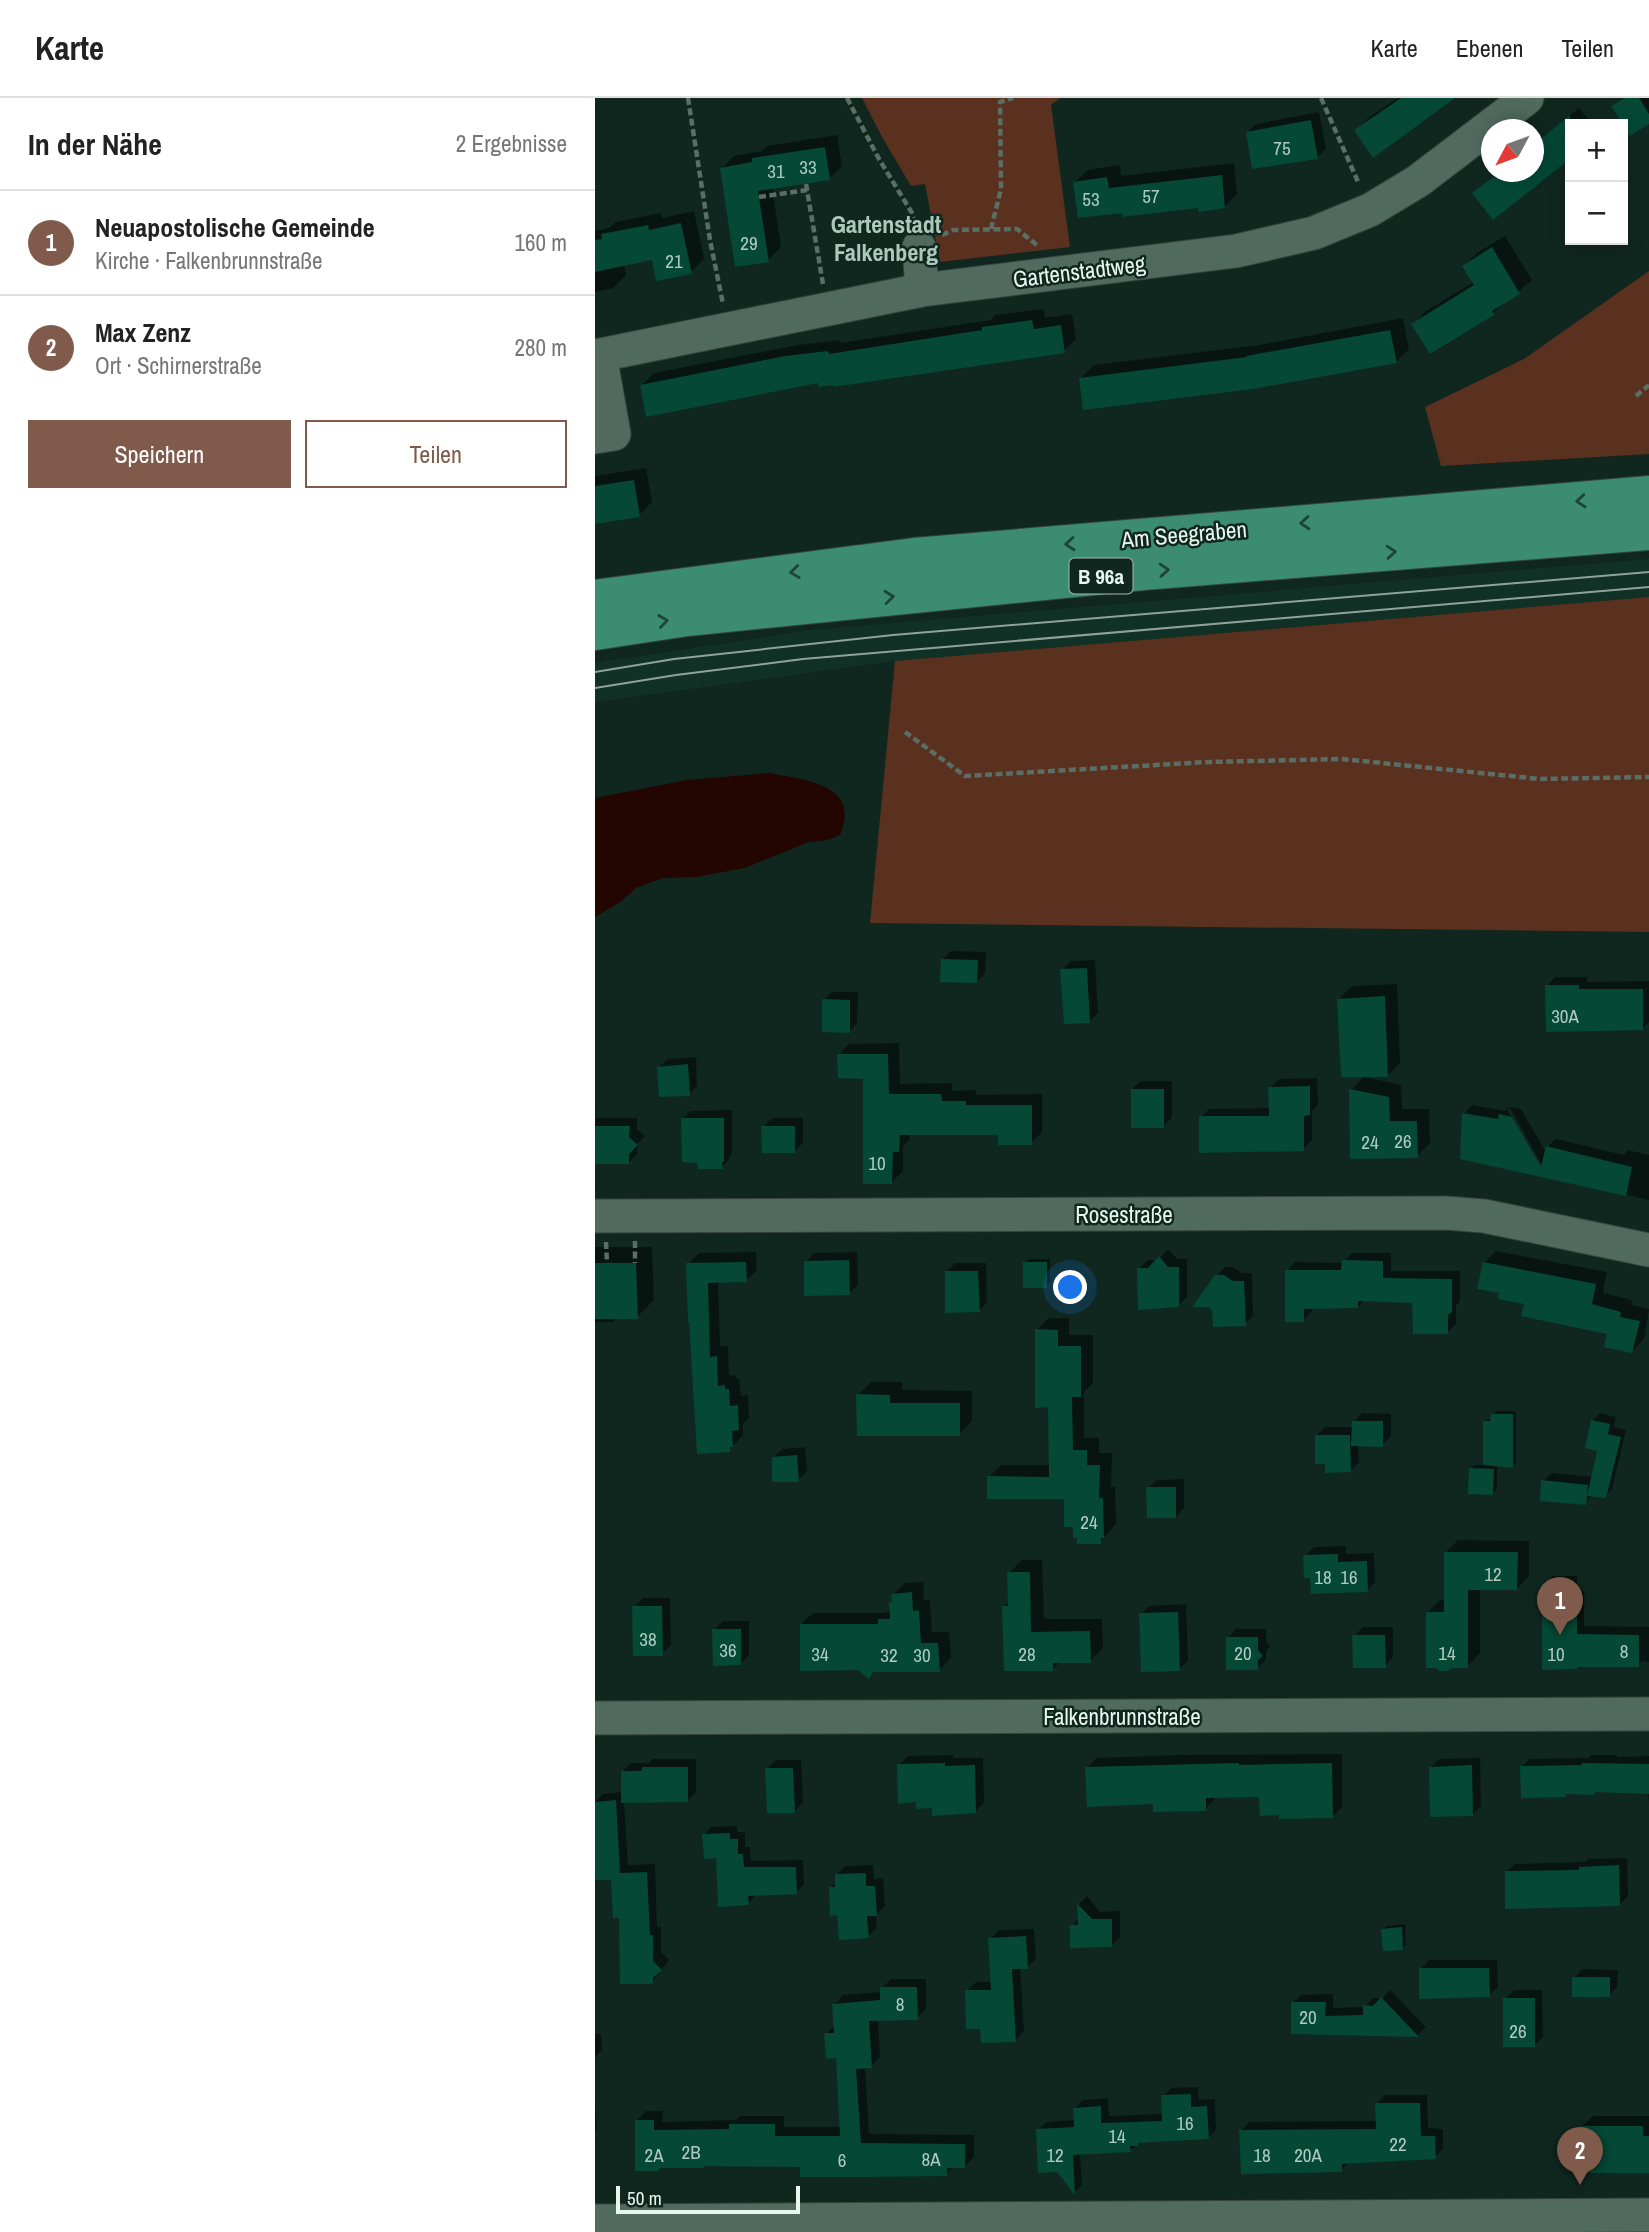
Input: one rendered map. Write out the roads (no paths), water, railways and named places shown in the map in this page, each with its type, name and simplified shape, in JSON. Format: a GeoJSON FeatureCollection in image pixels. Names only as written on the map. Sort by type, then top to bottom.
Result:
{"type":"FeatureCollection","features":[{"type":"Feature","properties":{"kind":"main road","name":"Am Seegraben"},"geometry":{"type":"LineString","coordinates":[[595,599],[914,557],[1649,495]]}},
{"type":"Feature","properties":{"kind":"main road","name":"Am Seegraben"},"geometry":{"type":"LineString","coordinates":[[595,631],[687,617],[1143,571],[1649,531]]}},
{"type":"Feature","properties":{"kind":"street","name":"Gartenstadtweg"},"geometry":{"type":"LineString","coordinates":[[597,355],[922,290],[1236,251],[1314,233],[1370,210],[1418,181],[1527,98]]}},
{"type":"Feature","properties":{"kind":"street"},"geometry":{"type":"LineString","coordinates":[[919,247],[922,290]]}},
{"type":"Feature","properties":{"kind":"street"},"geometry":{"type":"LineString","coordinates":[[595,438],[614,434],[597,355]]}},
{"type":"Feature","properties":{"kind":"street","name":"Rosestraße"},"geometry":{"type":"LineString","coordinates":[[595,1216],[1445,1213],[1508,1220],[1649,1250]]}},
{"type":"Feature","properties":{"kind":"street","name":"Falkenbrunnstraße"},"geometry":{"type":"LineString","coordinates":[[595,1718],[1649,1714]]}},
{"type":"Feature","properties":{"kind":"street"},"geometry":{"type":"LineString","coordinates":[[595,2221],[1649,2215]]}},
{"type":"Feature","properties":{"kind":"tram line"},"geometry":{"type":"LineString","coordinates":[[595,672],[674,659],[893,635],[1649,572]]}},
{"type":"Feature","properties":{"kind":"tram line"},"geometry":{"type":"LineString","coordinates":[[595,688],[803,659],[1649,587]]}},
{"type":"Feature","properties":{"kind":"place","name":"Neuapostolische Gemeinde"},"geometry":{"type":"Point","coordinates":[1560,1635]}},
{"type":"Feature","properties":{"kind":"place","name":"Max Zenz"},"geometry":{"type":"Point","coordinates":[1580,2185]}},
{"type":"Feature","properties":{"kind":"district","name":"Gartenstadt Falkenberg"},"geometry":{"type":"Point","coordinates":[886,238]}}]}
